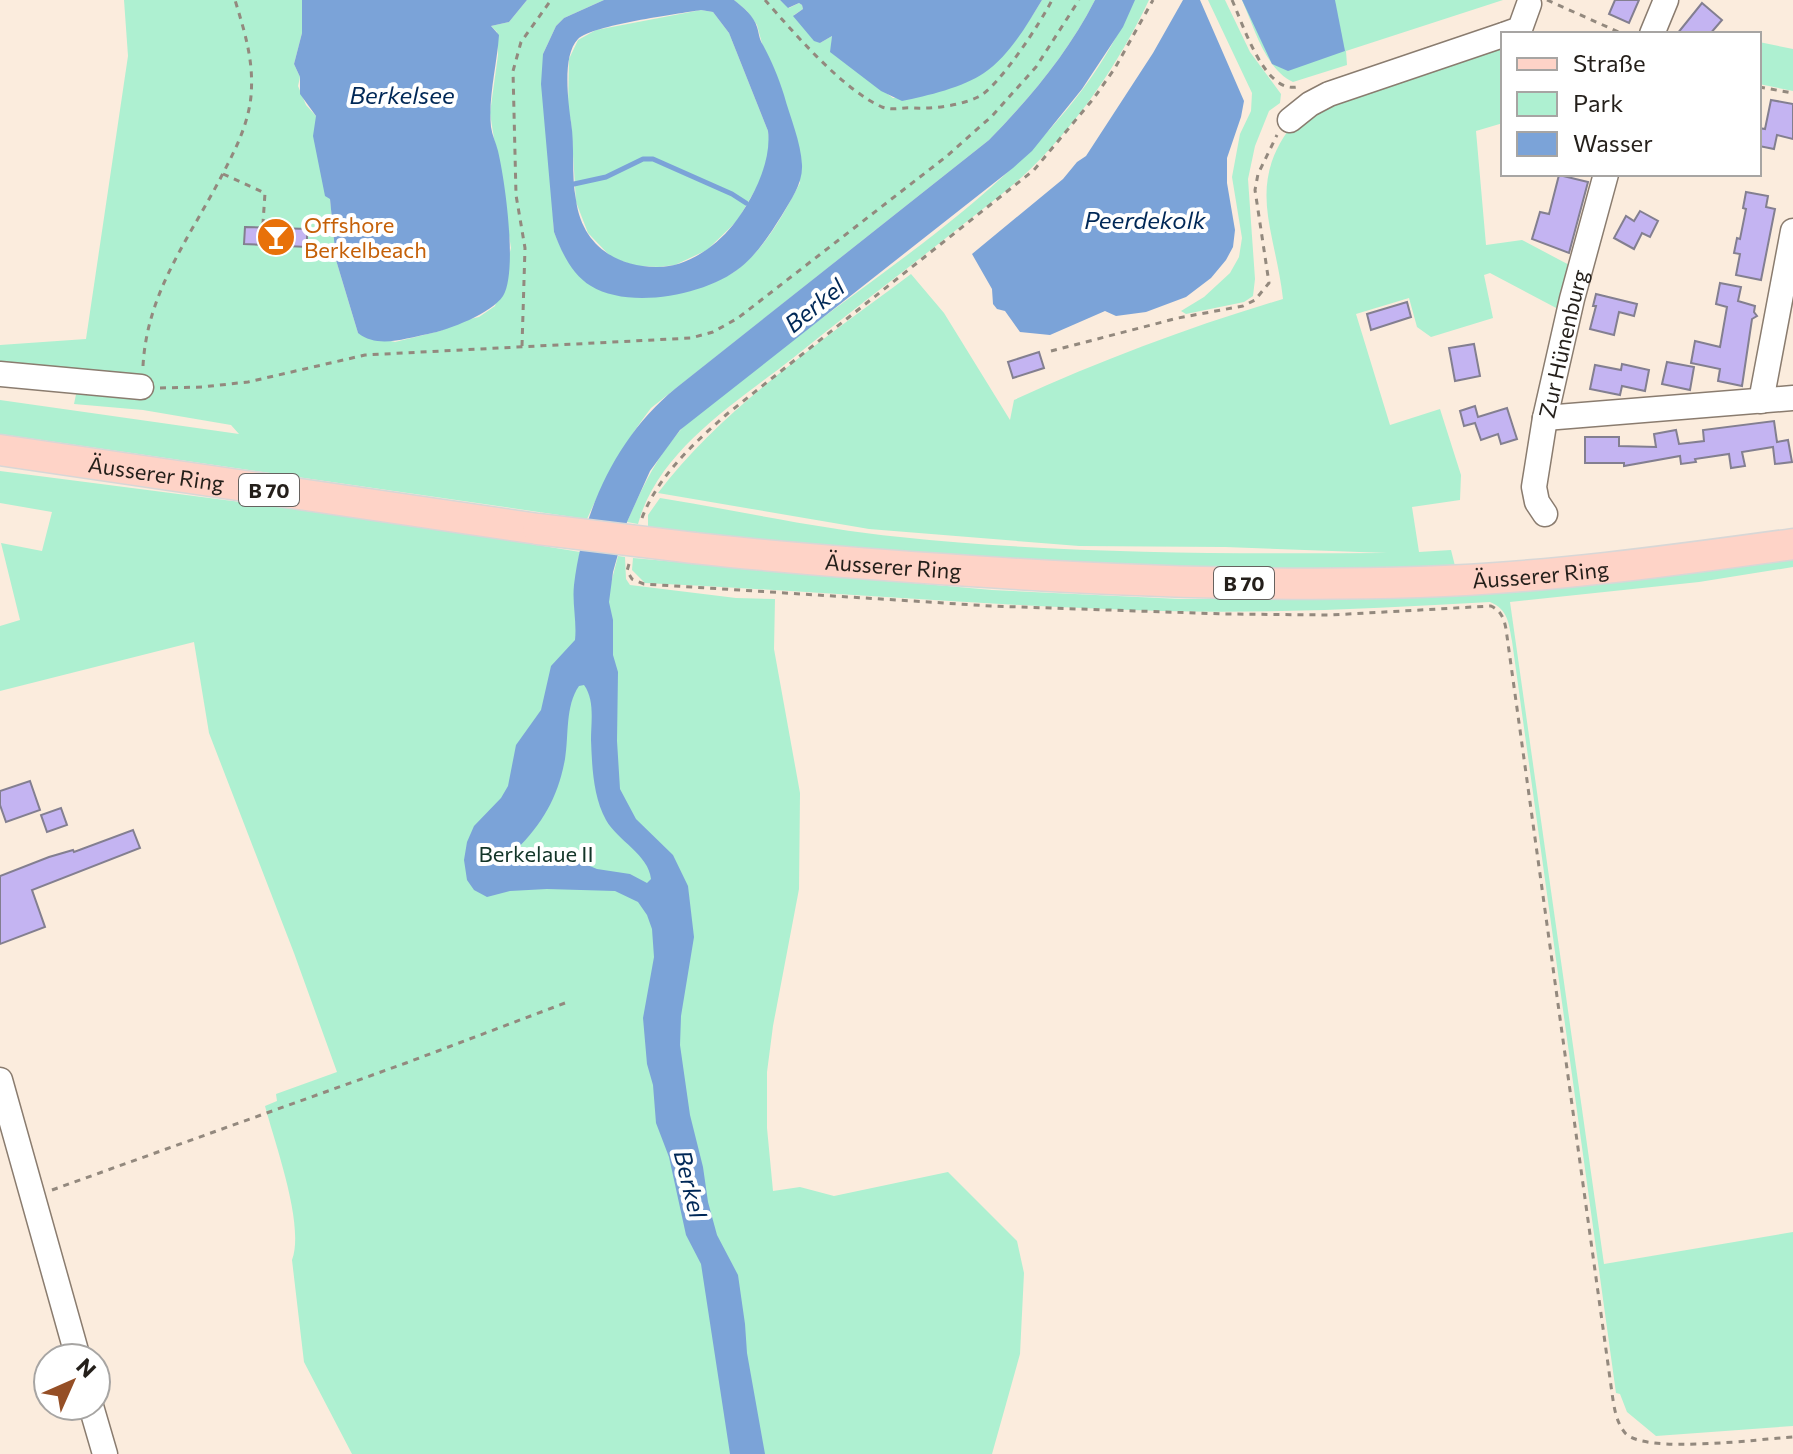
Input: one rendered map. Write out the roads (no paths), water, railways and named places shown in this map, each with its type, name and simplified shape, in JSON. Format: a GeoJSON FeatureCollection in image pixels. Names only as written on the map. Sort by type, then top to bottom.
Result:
{"type":"FeatureCollection","features":[{"type":"Feature","properties":{"kind":"main road","name":"Äusserer Ring"},"geometry":{"type":"LineString","coordinates":[[0,450],[538,529],[694,548],[796,559],[1035,575],[1260,583],[1419,582],[1547,574],[1793,544]]}},
{"type":"Feature","properties":{"kind":"street"},"geometry":{"type":"LineString","coordinates":[[1653,32],[1666,0]]}},
{"type":"Feature","properties":{"kind":"street"},"geometry":{"type":"LineString","coordinates":[[1512,32],[1520,29],[1538,2]]}},
{"type":"Feature","properties":{"kind":"street"},"geometry":{"type":"LineString","coordinates":[[1290,120],[1329,94],[1501,36]]}},
{"type":"Feature","properties":{"kind":"street","name":"Zur Hünenburg"},"geometry":{"type":"LineString","coordinates":[[1545,514],[1537,502],[1534,487],[1545,418],[1572,299],[1605,176]]}},
{"type":"Feature","properties":{"kind":"street"},"geometry":{"type":"LineString","coordinates":[[1761,401],[1793,231]]}},
{"type":"Feature","properties":{"kind":"street"},"geometry":{"type":"LineString","coordinates":[[0,374],[141,387]]}},
{"type":"Feature","properties":{"kind":"street"},"geometry":{"type":"LineString","coordinates":[[1545,418],[1793,398]]}},
{"type":"Feature","properties":{"kind":"street"},"geometry":{"type":"LineString","coordinates":[[0,1080],[74,1342]]}},
{"type":"Feature","properties":{"kind":"street"},"geometry":{"type":"LineString","coordinates":[[96,1422],[105,1454]]}},
{"type":"Feature","properties":{"kind":"water","name":"Berkelsee"},"geometry":{"type":"Polygon","coordinates":[[[302,0],[527,0],[509,22],[491,26],[499,35],[490,116],[507,203],[510,267],[503,296],[490,309],[447,329],[401,340],[374,340],[358,333],[336,260],[330,199],[325,196],[313,136],[316,116],[300,94],[300,77],[294,64],[302,33],[302,0]]]}},
{"type":"Feature","properties":{"kind":"water"},"geometry":{"type":"Polygon","coordinates":[[[604,0],[734,0],[753,19],[784,95],[800,147],[802,172],[793,197],[768,236],[741,267],[726,277],[689,292],[647,298],[607,293],[591,286],[578,276],[568,262],[554,232],[541,84],[543,54],[556,26],[564,18],[604,0]],[[701,10],[600,29],[578,39],[573,46],[568,67],[568,91],[579,215],[585,229],[602,250],[627,262],[641,266],[667,266],[699,255],[726,233],[740,215],[764,168],[768,131],[729,33],[713,12],[701,10]]]}},
{"type":"Feature","properties":{"kind":"water"},"geometry":{"type":"Polygon","coordinates":[[[780,0],[1042,0],[1009,49],[984,73],[956,87],[902,101],[881,91],[830,52],[832,36],[820,43],[814,41],[793,16],[803,9],[802,5],[799,3],[788,8],[780,0]]]}},
{"type":"Feature","properties":{"kind":"water","name":"Berkel"},"geometry":{"type":"Polygon","coordinates":[[[1095,0],[1135,0],[1123,27],[1082,89],[1032,151],[680,430],[650,471],[627,522],[613,572],[609,602],[613,620],[613,655],[618,672],[620,789],[636,819],[673,855],[688,886],[694,937],[681,1016],[680,1045],[690,1115],[708,1202],[717,1235],[738,1275],[747,1353],[765,1454],[730,1454],[701,1264],[686,1235],[669,1157],[656,1123],[643,1018],[654,957],[652,929],[647,915],[638,902],[615,891],[547,889],[510,891],[487,897],[474,890],[467,880],[464,860],[467,842],[474,826],[501,798],[508,786],[516,745],[541,710],[551,666],[575,640],[574,585],[585,529],[606,476],[636,428],[676,388],[989,140],[1047,74],[1095,0]],[[584,685],[579,686],[571,703],[565,759],[554,797],[542,819],[516,850],[516,855],[525,860],[580,862],[597,869],[630,874],[647,883],[651,879],[645,862],[611,827],[598,801],[591,740],[592,711],[584,685]]]}},
{"type":"Feature","properties":{"kind":"water","name":"Peerdekolk"},"geometry":{"type":"Polygon","coordinates":[[[1183,0],[1200,0],[1244,101],[1227,158],[1227,183],[1235,230],[1233,247],[1211,278],[1186,297],[1146,312],[1116,316],[1105,311],[1050,335],[1020,332],[1005,311],[993,304],[992,289],[972,254],[1063,179],[1086,156],[1153,53],[1183,0]]]}},
{"type":"Feature","properties":{"kind":"water"},"geometry":{"type":"Polygon","coordinates":[[[1242,0],[1335,0],[1345,51],[1288,71],[1272,64],[1242,0]]]}},
{"type":"Feature","properties":{"kind":"waterway"},"geometry":{"type":"LineString","coordinates":[[574,184],[606,177],[643,159],[653,159],[746,203]]}},
{"type":"Feature","properties":{"kind":"place","name":"Offshore Berkelbeach"},"geometry":{"type":"Point","coordinates":[276,237]}},
{"type":"Feature","properties":{"kind":"park label","name":"Berkelaue II"},"geometry":{"type":"Point","coordinates":[536,853]}}]}
